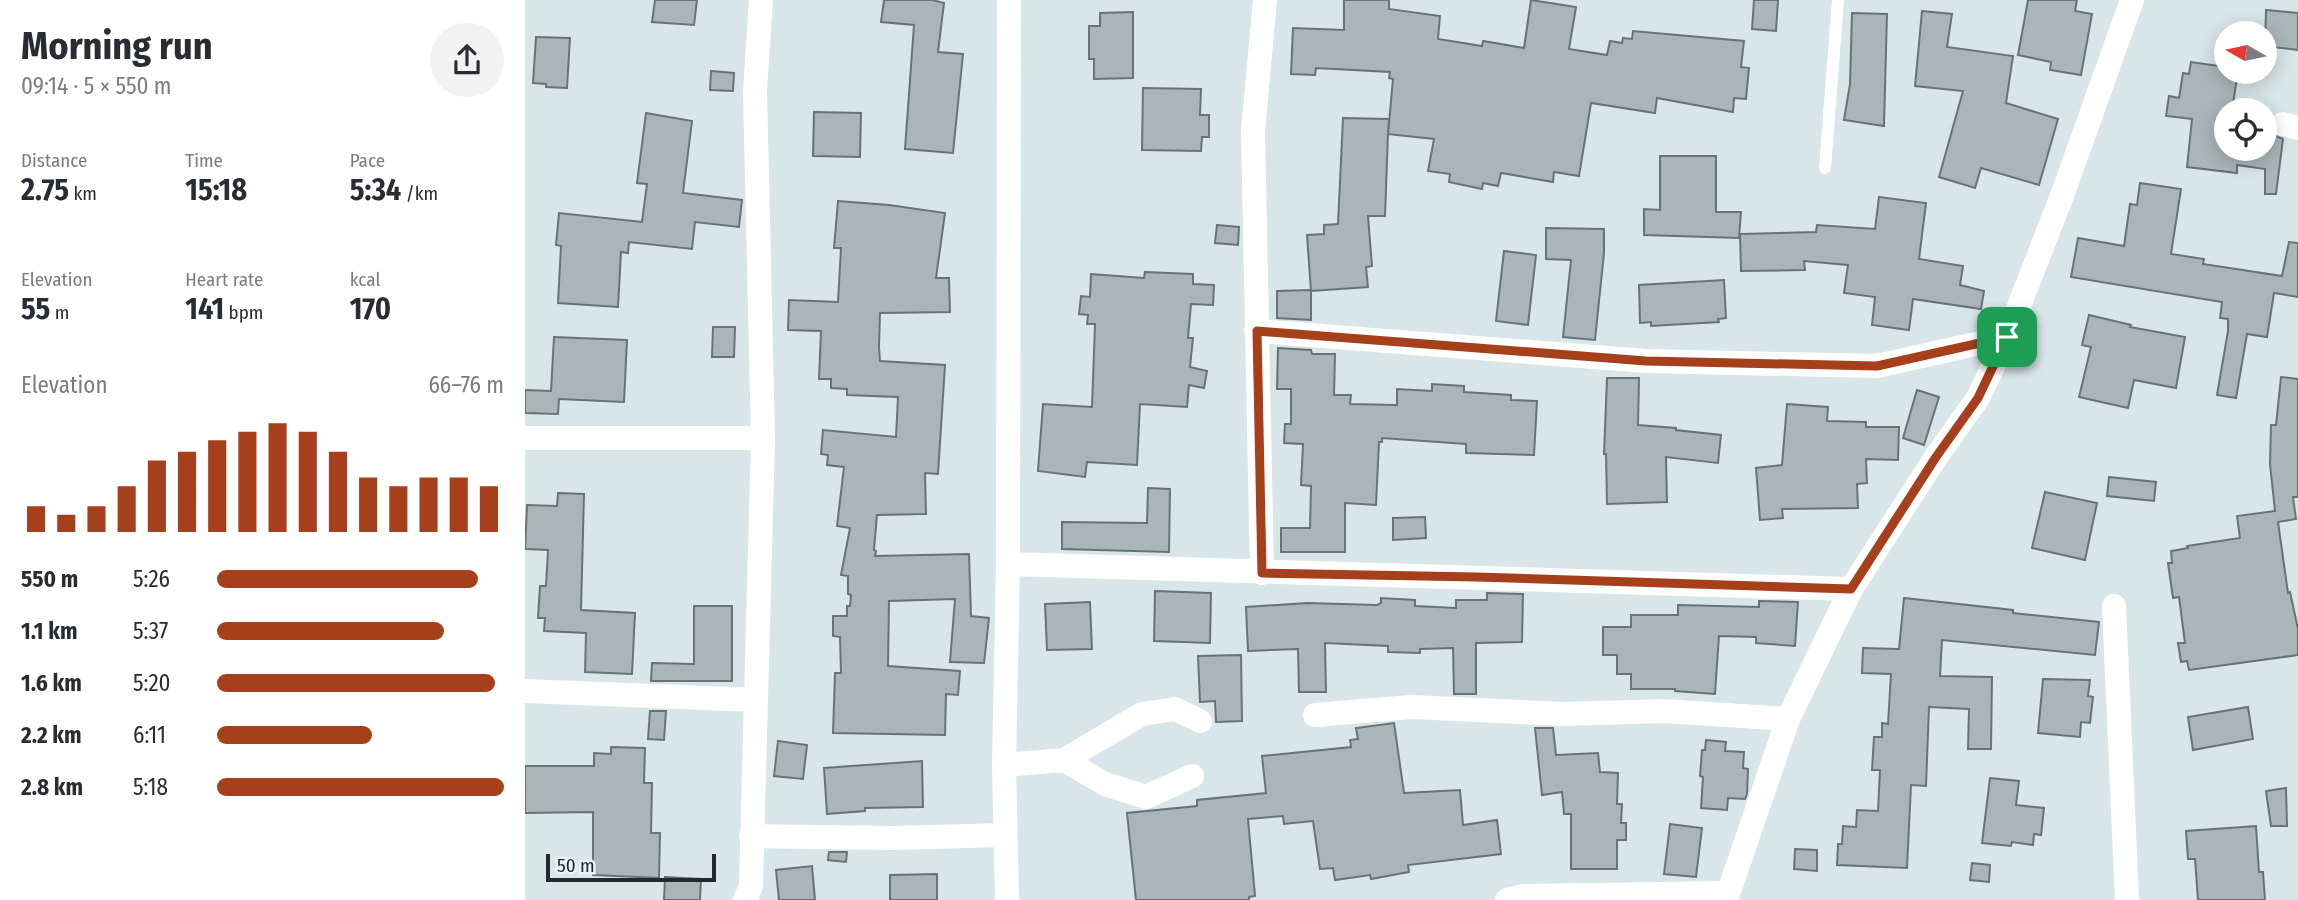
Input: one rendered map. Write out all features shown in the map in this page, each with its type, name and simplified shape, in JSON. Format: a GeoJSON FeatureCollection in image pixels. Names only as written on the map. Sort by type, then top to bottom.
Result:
{"type":"FeatureCollection","features":[{"type":"Feature","properties":{"kind":"street"},"geometry":{"type":"LineString","coordinates":[[745,900],[751,886],[763,438],[755,91],[761,0]]}},
{"type":"Feature","properties":{"kind":"street"},"geometry":{"type":"LineString","coordinates":[[1007,900],[1004,765],[1008,564],[1009,0]]}},
{"type":"Feature","properties":{"kind":"street"},"geometry":{"type":"LineString","coordinates":[[1262,573],[1254,131],[1265,0]]}},
{"type":"Feature","properties":{"kind":"street"},"geometry":{"type":"LineString","coordinates":[[1507,900],[1524,896],[1727,897],[1788,719],[1851,589],[1936,457],[1978,398],[2007,337],[2063,193],[2132,0]]}},
{"type":"Feature","properties":{"kind":"street"},"geometry":{"type":"LineString","coordinates":[[1257,331],[1646,361],[1877,366],[2007,337]]}},
{"type":"Feature","properties":{"kind":"street"},"geometry":{"type":"LineString","coordinates":[[525,438],[763,438]]}},
{"type":"Feature","properties":{"kind":"street"},"geometry":{"type":"LineString","coordinates":[[1008,564],[1851,589]]}},
{"type":"Feature","properties":{"kind":"street"},"geometry":{"type":"LineString","coordinates":[[2114,606],[2127,900]]}},
{"type":"Feature","properties":{"kind":"street"},"geometry":{"type":"LineString","coordinates":[[525,691],[756,700]]}},
{"type":"Feature","properties":{"kind":"street"},"geometry":{"type":"LineString","coordinates":[[1315,715],[1411,707],[1563,714],[1664,711],[1788,719]]}},
{"type":"Feature","properties":{"kind":"street"},"geometry":{"type":"LineString","coordinates":[[1004,765],[1063,760],[1142,714],[1175,709],[1201,721]]}},
{"type":"Feature","properties":{"kind":"street"},"geometry":{"type":"LineString","coordinates":[[1063,760],[1105,784],[1146,797],[1192,776]]}},
{"type":"Feature","properties":{"kind":"street"},"geometry":{"type":"LineString","coordinates":[[751,836],[892,838],[1005,835]]}},
{"type":"Feature","properties":{"kind":"lane"},"geometry":{"type":"LineString","coordinates":[[1825,168],[1838,0]]}},
{"type":"Feature","properties":{"kind":"building"},"geometry":{"type":"Polygon","coordinates":[[[655,0],[697,0],[694,25],[652,22],[655,0]]]}},
{"type":"Feature","properties":{"kind":"building"},"geometry":{"type":"Polygon","coordinates":[[[884,0],[932,0],[944,3],[938,52],[963,54],[953,153],[905,149],[914,25],[881,22],[884,0]]]}},
{"type":"Feature","properties":{"kind":"building"},"geometry":{"type":"Polygon","coordinates":[[[1344,0],[1389,0],[1389,9],[1440,16],[1438,39],[1482,46],[1483,41],[1524,48],[1531,0],[1576,7],[1569,49],[1607,55],[1610,41],[1622,43],[1623,38],[1632,39],[1633,31],[1744,41],[1741,67],[1749,68],[1746,99],[1734,98],[1733,112],[1657,98],[1655,113],[1591,103],[1579,176],[1554,172],[1553,182],[1501,173],[1498,186],[1483,183],[1482,189],[1449,182],[1450,174],[1428,171],[1434,139],[1388,134],[1393,79],[1389,78],[1390,72],[1316,68],[1315,75],[1291,74],[1293,28],[1344,30],[1344,0]]]}},
{"type":"Feature","properties":{"kind":"building"},"geometry":{"type":"Polygon","coordinates":[[[1754,0],[1778,0],[1776,31],[1752,29],[1754,0]]]}},
{"type":"Feature","properties":{"kind":"building"},"geometry":{"type":"Polygon","coordinates":[[[2028,0],[2077,0],[2075,11],[2092,14],[2081,75],[2050,70],[2051,62],[2018,55],[2028,0]]]}},
{"type":"Feature","properties":{"kind":"building"},"geometry":{"type":"Polygon","coordinates":[[[2266,10],[2298,13],[2298,50],[2277,47],[2277,21],[2266,21],[2266,10]]]}},
{"type":"Feature","properties":{"kind":"building"},"geometry":{"type":"Polygon","coordinates":[[[1922,11],[1952,14],[1947,47],[2013,56],[2006,103],[2058,119],[2039,185],[1981,168],[1975,188],[1939,177],[1963,91],[1915,86],[1922,11]]]}},
{"type":"Feature","properties":{"kind":"building"},"geometry":{"type":"Polygon","coordinates":[[[1133,12],[1133,78],[1094,79],[1094,59],[1089,59],[1089,26],[1100,26],[1100,13],[1133,12]]]}},
{"type":"Feature","properties":{"kind":"building"},"geometry":{"type":"Polygon","coordinates":[[[1852,13],[1887,14],[1884,126],[1844,120],[1850,84],[1852,13]]]}},
{"type":"Feature","properties":{"kind":"building"},"geometry":{"type":"Polygon","coordinates":[[[536,37],[570,38],[567,88],[533,83],[536,37]]]}},
{"type":"Feature","properties":{"kind":"building"},"geometry":{"type":"Polygon","coordinates":[[[2191,62],[2214,65],[2214,84],[2236,84],[2234,98],[2214,98],[2214,161],[2277,161],[2277,137],[2283,139],[2276,194],[2265,194],[2265,169],[2237,165],[2237,173],[2187,167],[2192,119],[2166,116],[2169,96],[2179,98],[2183,73],[2189,74],[2191,62]]]}},
{"type":"Feature","properties":{"kind":"building"},"geometry":{"type":"Polygon","coordinates":[[[711,71],[734,73],[733,91],[710,90],[711,71]]]}},
{"type":"Feature","properties":{"kind":"building"},"geometry":{"type":"Polygon","coordinates":[[[1143,88],[1201,89],[1200,115],[1209,115],[1209,137],[1202,137],[1201,151],[1142,150],[1143,88]]]}},
{"type":"Feature","properties":{"kind":"building"},"geometry":{"type":"Polygon","coordinates":[[[814,112],[861,113],[860,157],[813,156],[814,112]]]}},
{"type":"Feature","properties":{"kind":"building"},"geometry":{"type":"Polygon","coordinates":[[[646,113],[692,121],[683,193],[742,200],[739,227],[695,222],[692,249],[629,242],[628,253],[621,252],[618,307],[558,303],[561,246],[556,245],[559,213],[642,222],[647,184],[637,183],[646,113]]]}},
{"type":"Feature","properties":{"kind":"building"},"geometry":{"type":"Polygon","coordinates":[[[1343,118],[1389,119],[1385,216],[1368,216],[1372,266],[1366,267],[1368,287],[1311,291],[1307,235],[1324,234],[1324,225],[1338,224],[1343,118]]]}},
{"type":"Feature","properties":{"kind":"building"},"geometry":{"type":"Polygon","coordinates":[[[1660,156],[1716,156],[1716,212],[1741,212],[1739,238],[1644,235],[1644,209],[1660,210],[1660,156]]]}},
{"type":"Feature","properties":{"kind":"building"},"geometry":{"type":"Polygon","coordinates":[[[2140,183],[2181,189],[2171,254],[2204,259],[2203,264],[2282,276],[2289,242],[2298,243],[2298,297],[2274,293],[2267,337],[2247,334],[2236,398],[2217,395],[2228,331],[2228,319],[2220,318],[2222,302],[2071,277],[2078,238],[2124,246],[2130,204],[2137,205],[2140,183]]]}},
{"type":"Feature","properties":{"kind":"building"},"geometry":{"type":"Polygon","coordinates":[[[1879,197],[1926,203],[1919,259],[1963,266],[1960,285],[1984,291],[1981,309],[1913,299],[1909,330],[1872,325],[1875,297],[1844,293],[1848,265],[1804,261],[1805,270],[1741,271],[1740,234],[1816,232],[1817,225],[1875,229],[1879,197]]]}},
{"type":"Feature","properties":{"kind":"building"},"geometry":{"type":"Polygon","coordinates":[[[838,201],[945,213],[936,278],[949,278],[950,312],[880,313],[879,347],[880,361],[945,365],[938,474],[925,473],[926,514],[877,515],[874,550],[875,556],[969,554],[971,616],[989,618],[984,663],[950,662],[955,599],[889,601],[888,666],[960,671],[958,695],[946,694],[945,735],[833,733],[835,673],[841,673],[840,637],[833,636],[833,616],[847,616],[847,606],[850,606],[848,576],[841,575],[850,528],[837,526],[844,467],[827,465],[828,455],[821,454],[823,430],[896,437],[898,397],[847,395],[847,389],[831,388],[831,379],[819,379],[821,331],[788,330],[789,300],[838,302],[841,248],[834,248],[838,201]]]}},
{"type":"Feature","properties":{"kind":"building"},"geometry":{"type":"Polygon","coordinates":[[[1217,225],[1239,227],[1238,245],[1215,243],[1217,225]]]}},
{"type":"Feature","properties":{"kind":"building"},"geometry":{"type":"Polygon","coordinates":[[[1546,228],[1604,229],[1595,340],[1563,337],[1571,260],[1546,259],[1546,228]]]}},
{"type":"Feature","properties":{"kind":"building"},"geometry":{"type":"Polygon","coordinates":[[[1504,251],[1536,255],[1528,325],[1496,321],[1504,251]]]}},
{"type":"Feature","properties":{"kind":"building"},"geometry":{"type":"Polygon","coordinates":[[[1145,272],[1193,274],[1193,284],[1214,285],[1213,305],[1191,304],[1188,338],[1193,338],[1190,367],[1207,371],[1204,388],[1189,385],[1187,407],[1140,404],[1137,465],[1087,462],[1085,477],[1038,471],[1043,404],[1092,407],[1095,324],[1087,324],[1088,315],[1079,314],[1081,296],[1090,297],[1091,274],[1144,278],[1145,272]]]}},
{"type":"Feature","properties":{"kind":"building"},"geometry":{"type":"Polygon","coordinates":[[[1724,280],[1726,318],[1718,319],[1719,322],[1651,326],[1651,322],[1640,323],[1639,285],[1724,280]]]}},
{"type":"Feature","properties":{"kind":"building"},"geometry":{"type":"Polygon","coordinates":[[[1311,290],[1311,320],[1277,318],[1277,291],[1311,290]]]}},
{"type":"Feature","properties":{"kind":"building"},"geometry":{"type":"Polygon","coordinates":[[[2089,315],[2131,325],[2130,327],[2185,337],[2176,388],[2134,380],[2128,408],[2079,397],[2091,347],[2082,345],[2089,315]]]}},
{"type":"Feature","properties":{"kind":"building"},"geometry":{"type":"Polygon","coordinates":[[[713,327],[735,327],[734,357],[712,357],[713,327]]]}},
{"type":"Feature","properties":{"kind":"building"},"geometry":{"type":"Polygon","coordinates":[[[554,337],[627,340],[624,402],[559,399],[558,414],[525,413],[525,390],[551,391],[554,337]]]}},
{"type":"Feature","properties":{"kind":"building"},"geometry":{"type":"Polygon","coordinates":[[[1278,348],[1311,350],[1312,354],[1335,354],[1334,395],[1351,395],[1350,404],[1397,405],[1397,389],[1432,391],[1432,384],[1464,386],[1464,392],[1511,395],[1511,400],[1537,401],[1534,455],[1466,453],[1466,444],[1382,438],[1382,442],[1379,442],[1376,505],[1345,503],[1345,552],[1281,552],[1281,528],[1310,528],[1311,486],[1301,485],[1303,444],[1284,443],[1285,424],[1291,424],[1291,389],[1277,389],[1278,348]]]}},
{"type":"Feature","properties":{"kind":"building"},"geometry":{"type":"Polygon","coordinates":[[[2281,377],[2298,379],[2298,497],[2293,497],[2296,519],[2278,522],[2288,593],[2290,592],[2298,629],[2298,655],[2189,670],[2187,661],[2181,662],[2178,643],[2185,643],[2179,597],[2173,598],[2168,563],[2172,563],[2171,551],[2240,538],[2237,516],[2275,511],[2270,464],[2271,425],[2276,425],[2281,377]]]}},
{"type":"Feature","properties":{"kind":"building"},"geometry":{"type":"Polygon","coordinates":[[[1607,378],[1639,378],[1638,425],[1721,435],[1718,463],[1666,457],[1667,502],[1607,504],[1604,454],[1607,378]]]}},
{"type":"Feature","properties":{"kind":"building"},"geometry":{"type":"Polygon","coordinates":[[[1917,390],[1939,397],[1924,445],[1903,438],[1917,390]]]}},
{"type":"Feature","properties":{"kind":"building"},"geometry":{"type":"Polygon","coordinates":[[[1787,404],[1828,407],[1827,421],[1866,422],[1866,427],[1899,427],[1898,460],[1866,459],[1867,483],[1857,484],[1858,508],[1782,509],[1783,518],[1760,520],[1756,468],[1782,465],[1787,404]]]}},
{"type":"Feature","properties":{"kind":"building"},"geometry":{"type":"Polygon","coordinates":[[[2109,477],[2156,482],[2154,501],[2107,496],[2109,477]]]}},
{"type":"Feature","properties":{"kind":"building"},"geometry":{"type":"Polygon","coordinates":[[[1148,488],[1170,489],[1169,552],[1062,549],[1062,522],[1147,523],[1148,488]]]}},
{"type":"Feature","properties":{"kind":"building"},"geometry":{"type":"Polygon","coordinates":[[[2045,492],[2097,503],[2085,560],[2032,548],[2045,492]]]}},
{"type":"Feature","properties":{"kind":"building"},"geometry":{"type":"Polygon","coordinates":[[[558,493],[584,494],[581,610],[635,613],[632,674],[585,672],[586,633],[544,631],[545,618],[538,618],[540,586],[546,586],[548,550],[525,549],[527,505],[557,506],[558,493]]]}},
{"type":"Feature","properties":{"kind":"building"},"geometry":{"type":"Polygon","coordinates":[[[1425,517],[1426,538],[1393,540],[1393,518],[1425,517]]]}},
{"type":"Feature","properties":{"kind":"building"},"geometry":{"type":"Polygon","coordinates":[[[1155,591],[1211,593],[1210,643],[1154,641],[1155,591]]]}},
{"type":"Feature","properties":{"kind":"building"},"geometry":{"type":"Polygon","coordinates":[[[1487,593],[1523,594],[1522,642],[1476,643],[1476,694],[1454,694],[1453,648],[1420,649],[1420,653],[1388,652],[1388,646],[1325,643],[1326,692],[1299,692],[1298,649],[1248,651],[1246,607],[1307,603],[1377,605],[1381,603],[1381,598],[1415,600],[1415,606],[1456,608],[1456,600],[1487,600],[1487,593]]]}},
{"type":"Feature","properties":{"kind":"building"},"geometry":{"type":"Polygon","coordinates":[[[1904,598],[2099,622],[2095,655],[1942,640],[1940,676],[1992,677],[1991,749],[1968,749],[1969,709],[1929,707],[1926,786],[1911,785],[1907,868],[1837,865],[1838,844],[1842,844],[1843,826],[1856,827],[1857,810],[1878,811],[1880,770],[1872,770],[1874,737],[1882,737],[1882,723],[1888,724],[1891,674],[1862,673],[1863,648],[1899,649],[1904,598]]]}},
{"type":"Feature","properties":{"kind":"building"},"geometry":{"type":"Polygon","coordinates":[[[1759,601],[1798,602],[1795,646],[1756,643],[1756,637],[1719,636],[1715,694],[1675,689],[1631,689],[1631,674],[1617,674],[1617,655],[1603,655],[1603,627],[1631,627],[1631,615],[1678,615],[1678,605],[1759,607],[1759,601]]]}},
{"type":"Feature","properties":{"kind":"building"},"geometry":{"type":"Polygon","coordinates":[[[1090,602],[1092,649],[1047,650],[1045,604],[1090,602]]]}},
{"type":"Feature","properties":{"kind":"building"},"geometry":{"type":"Polygon","coordinates":[[[694,606],[732,606],[732,681],[651,681],[652,663],[694,664],[694,606]]]}},
{"type":"Feature","properties":{"kind":"building"},"geometry":{"type":"Polygon","coordinates":[[[1241,655],[1242,721],[1216,722],[1215,701],[1200,702],[1198,656],[1241,655]]]}},
{"type":"Feature","properties":{"kind":"building"},"geometry":{"type":"Polygon","coordinates":[[[2043,679],[2090,680],[2088,696],[2093,697],[2090,723],[2081,722],[2080,737],[2038,733],[2043,679]]]}},
{"type":"Feature","properties":{"kind":"building"},"geometry":{"type":"Polygon","coordinates":[[[2248,707],[2253,739],[2193,750],[2188,717],[2248,707]]]}},
{"type":"Feature","properties":{"kind":"building"},"geometry":{"type":"Polygon","coordinates":[[[650,711],[666,711],[664,740],[648,739],[650,711]]]}},
{"type":"Feature","properties":{"kind":"building"},"geometry":{"type":"Polygon","coordinates":[[[1394,723],[1404,793],[1460,790],[1463,825],[1497,820],[1501,854],[1408,865],[1409,872],[1371,879],[1370,875],[1335,880],[1333,868],[1320,869],[1313,821],[1284,824],[1283,816],[1248,819],[1255,896],[1249,897],[1249,900],[1136,900],[1127,813],[1197,806],[1197,800],[1266,793],[1262,756],[1351,747],[1350,740],[1358,739],[1356,728],[1394,723]]]}},
{"type":"Feature","properties":{"kind":"building"},"geometry":{"type":"Polygon","coordinates":[[[1535,728],[1553,728],[1556,755],[1598,753],[1600,772],[1618,773],[1617,804],[1622,804],[1621,823],[1626,823],[1626,840],[1617,840],[1617,869],[1571,869],[1571,814],[1564,814],[1562,792],[1542,795],[1535,728]]]}},
{"type":"Feature","properties":{"kind":"building"},"geometry":{"type":"Polygon","coordinates":[[[1706,740],[1726,742],[1725,751],[1744,752],[1743,768],[1748,769],[1747,794],[1745,799],[1728,798],[1727,810],[1701,808],[1703,777],[1700,776],[1702,750],[1705,750],[1706,740]]]}},
{"type":"Feature","properties":{"kind":"building"},"geometry":{"type":"Polygon","coordinates":[[[778,741],[807,745],[803,779],[774,776],[778,741]]]}},
{"type":"Feature","properties":{"kind":"building"},"geometry":{"type":"Polygon","coordinates":[[[611,747],[645,748],[644,783],[652,783],[651,833],[660,833],[659,878],[593,875],[593,812],[525,813],[525,766],[594,766],[594,753],[611,754],[611,747]]]}},
{"type":"Feature","properties":{"kind":"building"},"geometry":{"type":"Polygon","coordinates":[[[922,761],[923,807],[865,808],[865,811],[827,814],[824,768],[922,761]]]}},
{"type":"Feature","properties":{"kind":"building"},"geometry":{"type":"Polygon","coordinates":[[[1990,778],[2019,781],[2016,805],[2044,808],[2041,835],[2034,834],[2033,845],[2012,842],[2011,846],[1982,843],[1990,778]]]}},
{"type":"Feature","properties":{"kind":"building"},"geometry":{"type":"Polygon","coordinates":[[[2286,788],[2287,826],[2271,826],[2266,791],[2286,788]]]}},
{"type":"Feature","properties":{"kind":"building"},"geometry":{"type":"Polygon","coordinates":[[[1670,824],[1702,828],[1696,877],[1664,874],[1670,824]]]}},
{"type":"Feature","properties":{"kind":"building"},"geometry":{"type":"Polygon","coordinates":[[[2256,826],[2259,872],[2263,872],[2265,900],[2198,900],[2195,859],[2188,859],[2186,831],[2256,826]]]}},
{"type":"Feature","properties":{"kind":"building"},"geometry":{"type":"Polygon","coordinates":[[[1795,849],[1817,850],[1817,871],[1794,869],[1795,849]]]}},
{"type":"Feature","properties":{"kind":"building"},"geometry":{"type":"Polygon","coordinates":[[[829,852],[847,852],[846,862],[828,860],[829,852]]]}},
{"type":"Feature","properties":{"kind":"building"},"geometry":{"type":"Polygon","coordinates":[[[1972,863],[1990,865],[1989,882],[1970,880],[1972,863]]]}},
{"type":"Feature","properties":{"kind":"building"},"geometry":{"type":"Polygon","coordinates":[[[812,866],[815,900],[779,900],[776,870],[812,866]]]}},
{"type":"Feature","properties":{"kind":"building"},"geometry":{"type":"Polygon","coordinates":[[[937,874],[937,900],[890,900],[890,875],[937,874]]]}},
{"type":"Feature","properties":{"kind":"building"},"geometry":{"type":"Polygon","coordinates":[[[665,877],[701,879],[700,900],[664,900],[665,877]]]}},
{"type":"Feature","properties":{"kind":"route"},"geometry":{"type":"LineString","coordinates":[[1257,331],[1646,361],[1877,366],[2007,337],[1978,398],[1936,457],[1851,589],[1262,573],[1257,331]]}}]}
